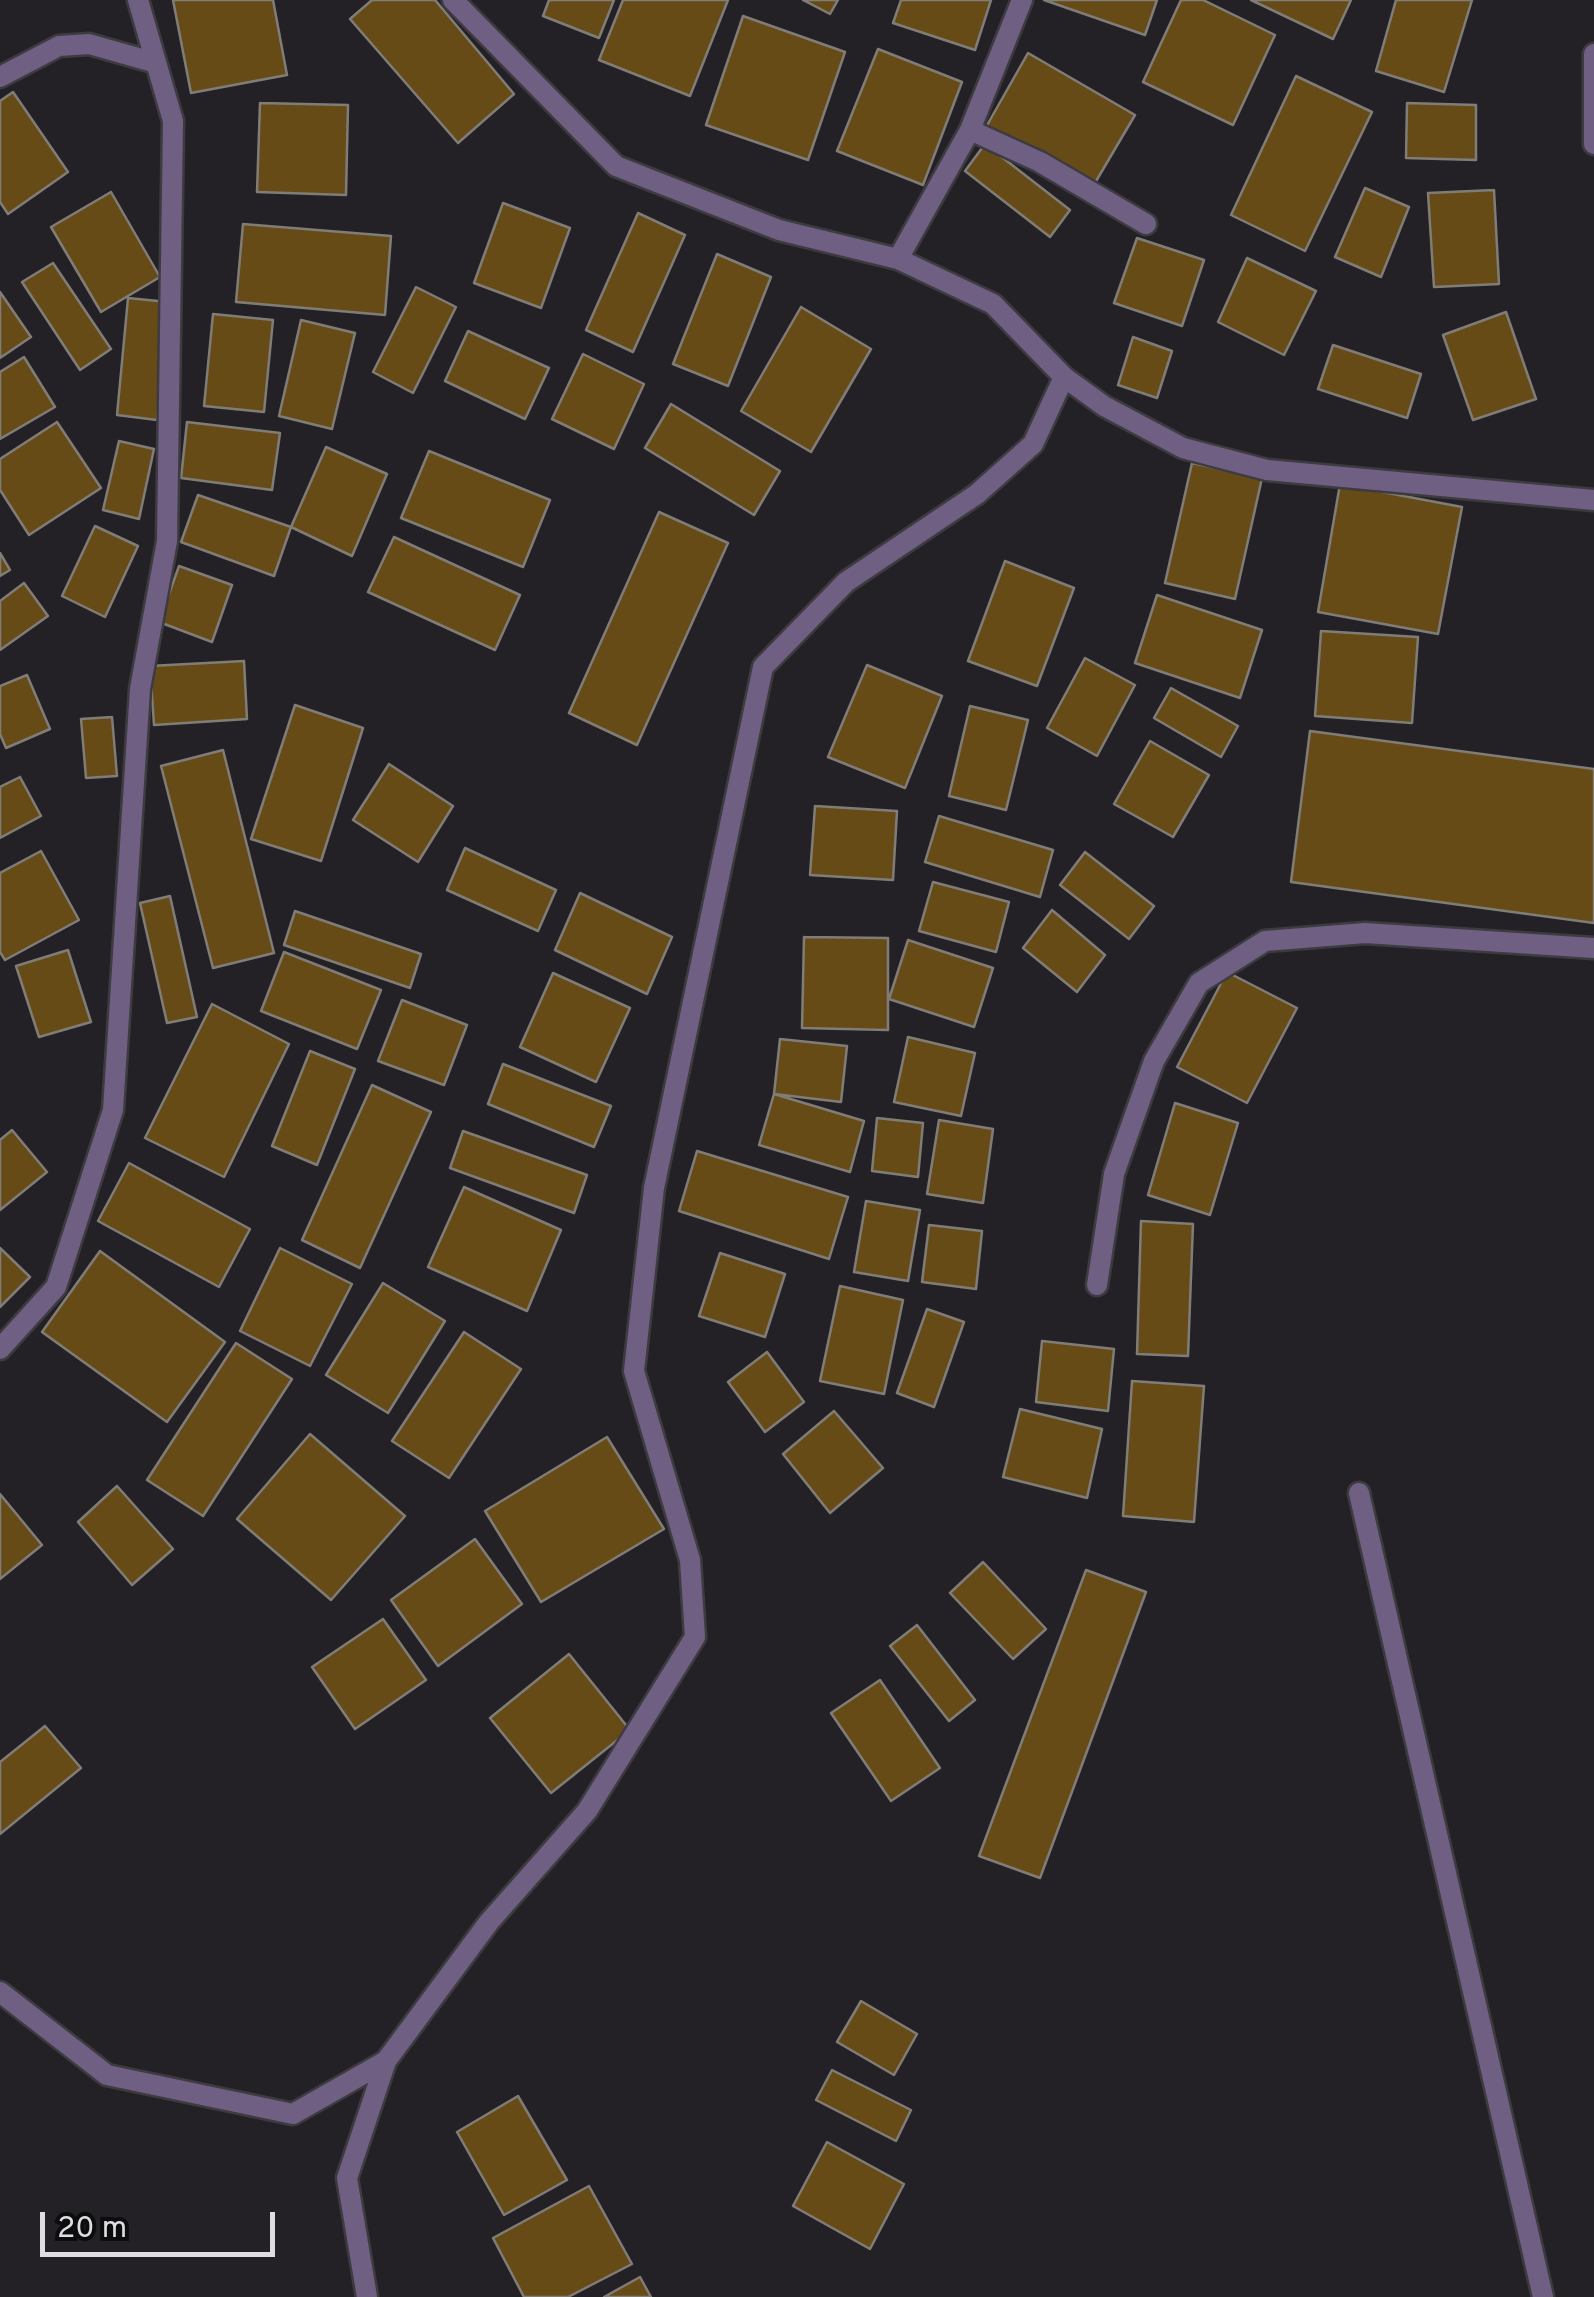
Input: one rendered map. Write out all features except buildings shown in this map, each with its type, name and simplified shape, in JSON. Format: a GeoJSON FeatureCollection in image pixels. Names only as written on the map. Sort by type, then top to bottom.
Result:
{"type":"FeatureCollection","features":[{"type":"Feature","properties":{"kind":"street"},"geometry":{"type":"LineString","coordinates":[[0,1349],[56,1286],[113,1110],[140,689],[167,541],[173,120],[138,0]]}},
{"type":"Feature","properties":{"kind":"street"},"geometry":{"type":"LineString","coordinates":[[453,0],[616,166],[780,230],[898,258],[993,304],[1064,377],[1104,406],[1183,448],[1267,470],[1594,500]]}},
{"type":"Feature","properties":{"kind":"street"},"geometry":{"type":"LineString","coordinates":[[898,258],[970,130],[1022,0]]}},
{"type":"Feature","properties":{"kind":"street"},"geometry":{"type":"LineString","coordinates":[[0,77],[59,46],[89,44],[156,63]]}},
{"type":"Feature","properties":{"kind":"street"},"geometry":{"type":"LineString","coordinates":[[1594,54],[1594,144]]}},
{"type":"Feature","properties":{"kind":"street"},"geometry":{"type":"LineString","coordinates":[[970,130],[1040,162],[1146,224]]}},
{"type":"Feature","properties":{"kind":"street"},"geometry":{"type":"LineString","coordinates":[[367,2297],[348,2178],[386,2061],[488,1922],[587,1811],[694,1637],[690,1560],[634,1371],[654,1188],[764,667],[846,582],[977,494],[1033,444],[1064,377]]}},
{"type":"Feature","properties":{"kind":"street"},"geometry":{"type":"LineString","coordinates":[[1097,1284],[1114,1174],[1154,1060],[1199,982],[1265,941],[1282,939],[1366,933],[1594,948]]}},
{"type":"Feature","properties":{"kind":"street"},"geometry":{"type":"LineString","coordinates":[[1359,1493],[1542,2297]]}},
{"type":"Feature","properties":{"kind":"street"},"geometry":{"type":"LineString","coordinates":[[0,1992],[107,2074],[292,2114],[386,2061]]}}]}
